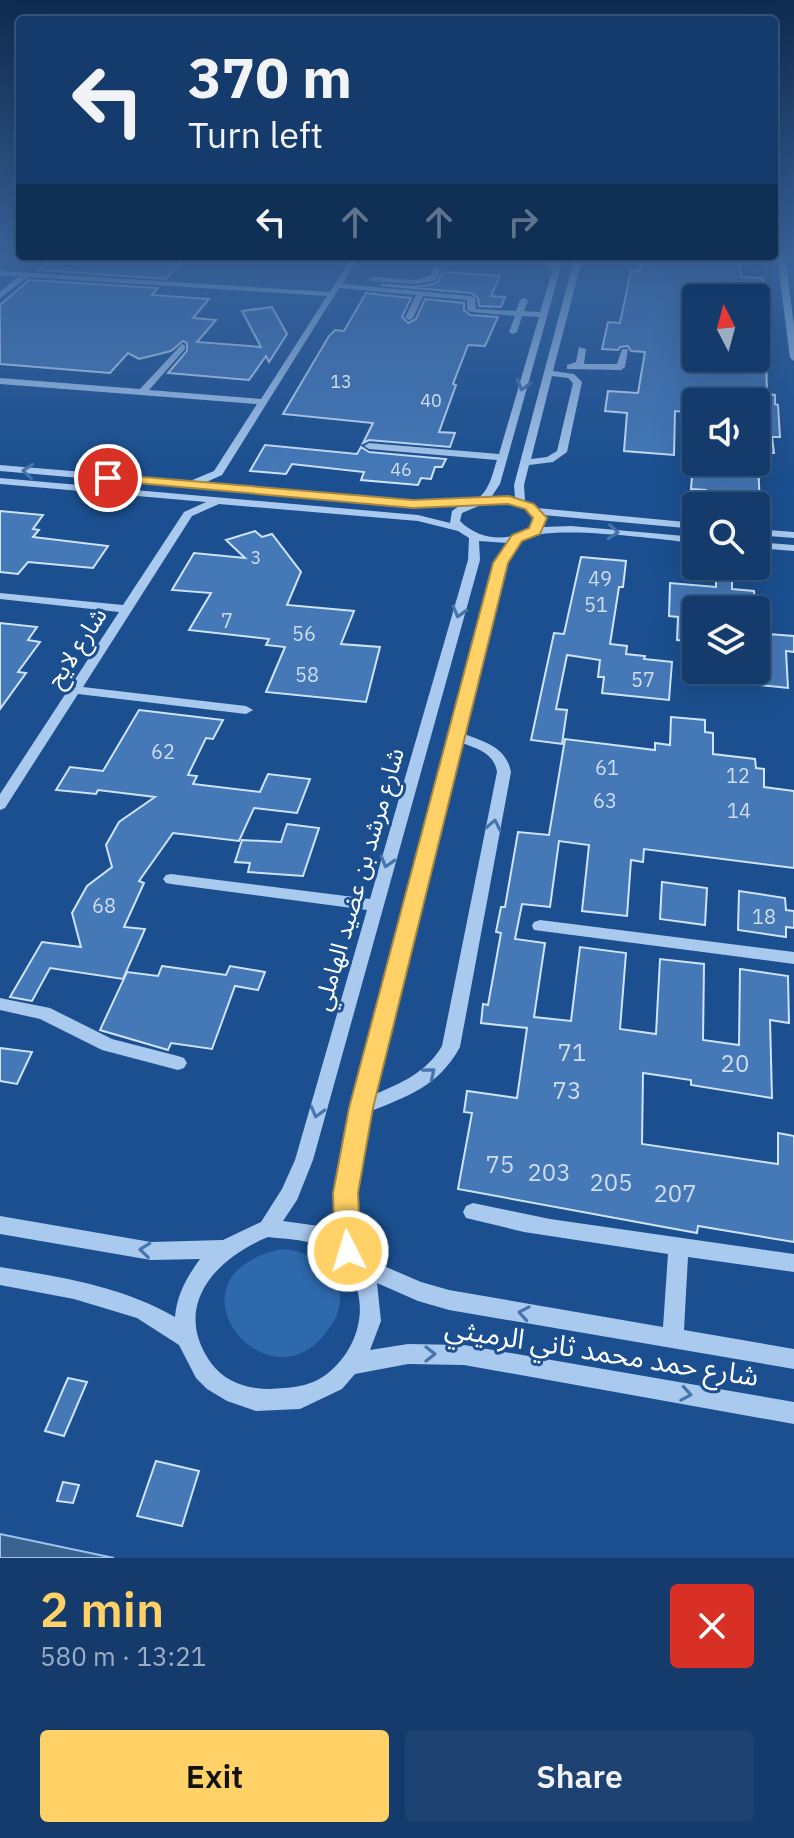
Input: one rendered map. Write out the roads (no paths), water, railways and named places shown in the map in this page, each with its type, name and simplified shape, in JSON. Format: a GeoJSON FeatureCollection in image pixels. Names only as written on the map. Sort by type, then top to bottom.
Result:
{"type":"FeatureCollection","features":[{"type":"Feature","properties":{"kind":"street"},"geometry":{"type":"LineString","coordinates":[[189,485],[218,473],[311,329]]}},
{"type":"Feature","properties":{"kind":"street"},"geometry":{"type":"LineString","coordinates":[[484,500],[495,484],[540,329]]}},
{"type":"Feature","properties":{"kind":"street"},"geometry":{"type":"LineString","coordinates":[[520,503],[519,485],[560,329]]}},
{"type":"Feature","properties":{"kind":"street"},"geometry":{"type":"LineString","coordinates":[[792,329],[794,358]]}},
{"type":"Feature","properties":{"kind":"street"},"geometry":{"type":"LineString","coordinates":[[143,392],[182,347]]}},
{"type":"Feature","properties":{"kind":"street"},"geometry":{"type":"LineString","coordinates":[[578,366],[582,349]]}},
{"type":"Feature","properties":{"kind":"street"},"geometry":{"type":"LineString","coordinates":[[549,369],[621,367],[625,351]]}},
{"type":"Feature","properties":{"kind":"street"},"geometry":{"type":"LineString","coordinates":[[525,463],[550,460],[562,452],[578,382],[571,376],[549,369]]}},
{"type":"Feature","properties":{"kind":"street"},"geometry":{"type":"LineString","coordinates":[[0,381],[264,402]]}},
{"type":"Feature","properties":{"kind":"street"},"geometry":{"type":"LineString","coordinates":[[369,446],[502,457]]}},
{"type":"Feature","properties":{"kind":"street"},"geometry":{"type":"LineString","coordinates":[[0,468],[413,504],[484,500],[520,503],[536,511],[682,525]]}},
{"type":"Feature","properties":{"kind":"street"},"geometry":{"type":"LineString","coordinates":[[218,473],[229,488]]}},
{"type":"Feature","properties":{"kind":"street"},"geometry":{"type":"LineString","coordinates":[[100,490],[108,478]]}},
{"type":"Feature","properties":{"kind":"street"},"geometry":{"type":"LineString","coordinates":[[0,481],[418,518],[459,528],[474,536],[503,540],[535,531],[571,529],[682,539]]}},
{"type":"Feature","properties":{"kind":"street"},"geometry":{"type":"LineString","coordinates":[[177,497],[188,514],[222,500]]}},
{"type":"Feature","properties":{"kind":"street"},"geometry":{"type":"LineString","coordinates":[[459,528],[454,516],[469,503]]}},
{"type":"Feature","properties":{"kind":"street"},"geometry":{"type":"LineString","coordinates":[[535,531],[540,518],[536,511]]}},
{"type":"Feature","properties":{"kind":"street","name":"شارع لايح"},"geometry":{"type":"LineString","coordinates":[[0,805],[188,514]]}},
{"type":"Feature","properties":{"kind":"street"},"geometry":{"type":"LineString","coordinates":[[770,532],[790,533]]}},
{"type":"Feature","properties":{"kind":"street","name":"شارع مرشد بن عضيد الهاملي"},"geometry":{"type":"LineString","coordinates":[[268,1228],[290,1194],[304,1160],[474,560],[474,536]]}},
{"type":"Feature","properties":{"kind":"street"},"geometry":{"type":"LineString","coordinates":[[354,1258],[325,1235],[298,1228],[268,1228],[244,1236],[222,1249],[207,1263],[192,1289],[185,1318],[187,1338],[195,1358],[216,1382],[245,1398],[269,1402],[293,1400],[315,1393],[336,1380],[353,1364],[370,1332],[372,1297],[354,1258],[346,1193],[361,1108],[501,563],[517,538]]}},
{"type":"Feature","properties":{"kind":"street"},"geometry":{"type":"LineString","coordinates":[[770,547],[790,550]]}},
{"type":"Feature","properties":{"kind":"street"},"geometry":{"type":"LineString","coordinates":[[0,596],[127,609]]}},
{"type":"Feature","properties":{"kind":"street"},"geometry":{"type":"LineString","coordinates":[[74,690],[246,710]]}},
{"type":"Feature","properties":{"kind":"street"},"geometry":{"type":"LineString","coordinates":[[361,1108],[429,1075],[451,1047],[504,772],[503,761],[494,751],[456,736]]}},
{"type":"Feature","properties":{"kind":"street"},"geometry":{"type":"LineString","coordinates":[[171,879],[374,905]]}},
{"type":"Feature","properties":{"kind":"street"},"geometry":{"type":"LineString","coordinates":[[540,926],[794,958]]}},
{"type":"Feature","properties":{"kind":"street"},"geometry":{"type":"LineString","coordinates":[[0,1004],[44,1013],[108,1045],[178,1063]]}},
{"type":"Feature","properties":{"kind":"street"},"geometry":{"type":"LineString","coordinates":[[473,1212],[504,1221],[794,1263]]}},
{"type":"Feature","properties":{"kind":"street"},"geometry":{"type":"LineString","coordinates":[[0,1225],[151,1251],[222,1249]]}},
{"type":"Feature","properties":{"kind":"street"},"geometry":{"type":"LineString","coordinates":[[673,1338],[679,1247]]}},
{"type":"Feature","properties":{"kind":"street","name":"شارع حمد محمد ثاني الرميثي"},"geometry":{"type":"LineString","coordinates":[[354,1258],[418,1291],[449,1300],[794,1359]]}},
{"type":"Feature","properties":{"kind":"street"},"geometry":{"type":"LineString","coordinates":[[0,1276],[128,1302],[150,1312],[187,1338]]}},
{"type":"Feature","properties":{"kind":"street","name":"شارع حمد محمد ثاني الرميثي"},"geometry":{"type":"LineString","coordinates":[[353,1364],[408,1354],[464,1355],[794,1413]]}}]}
